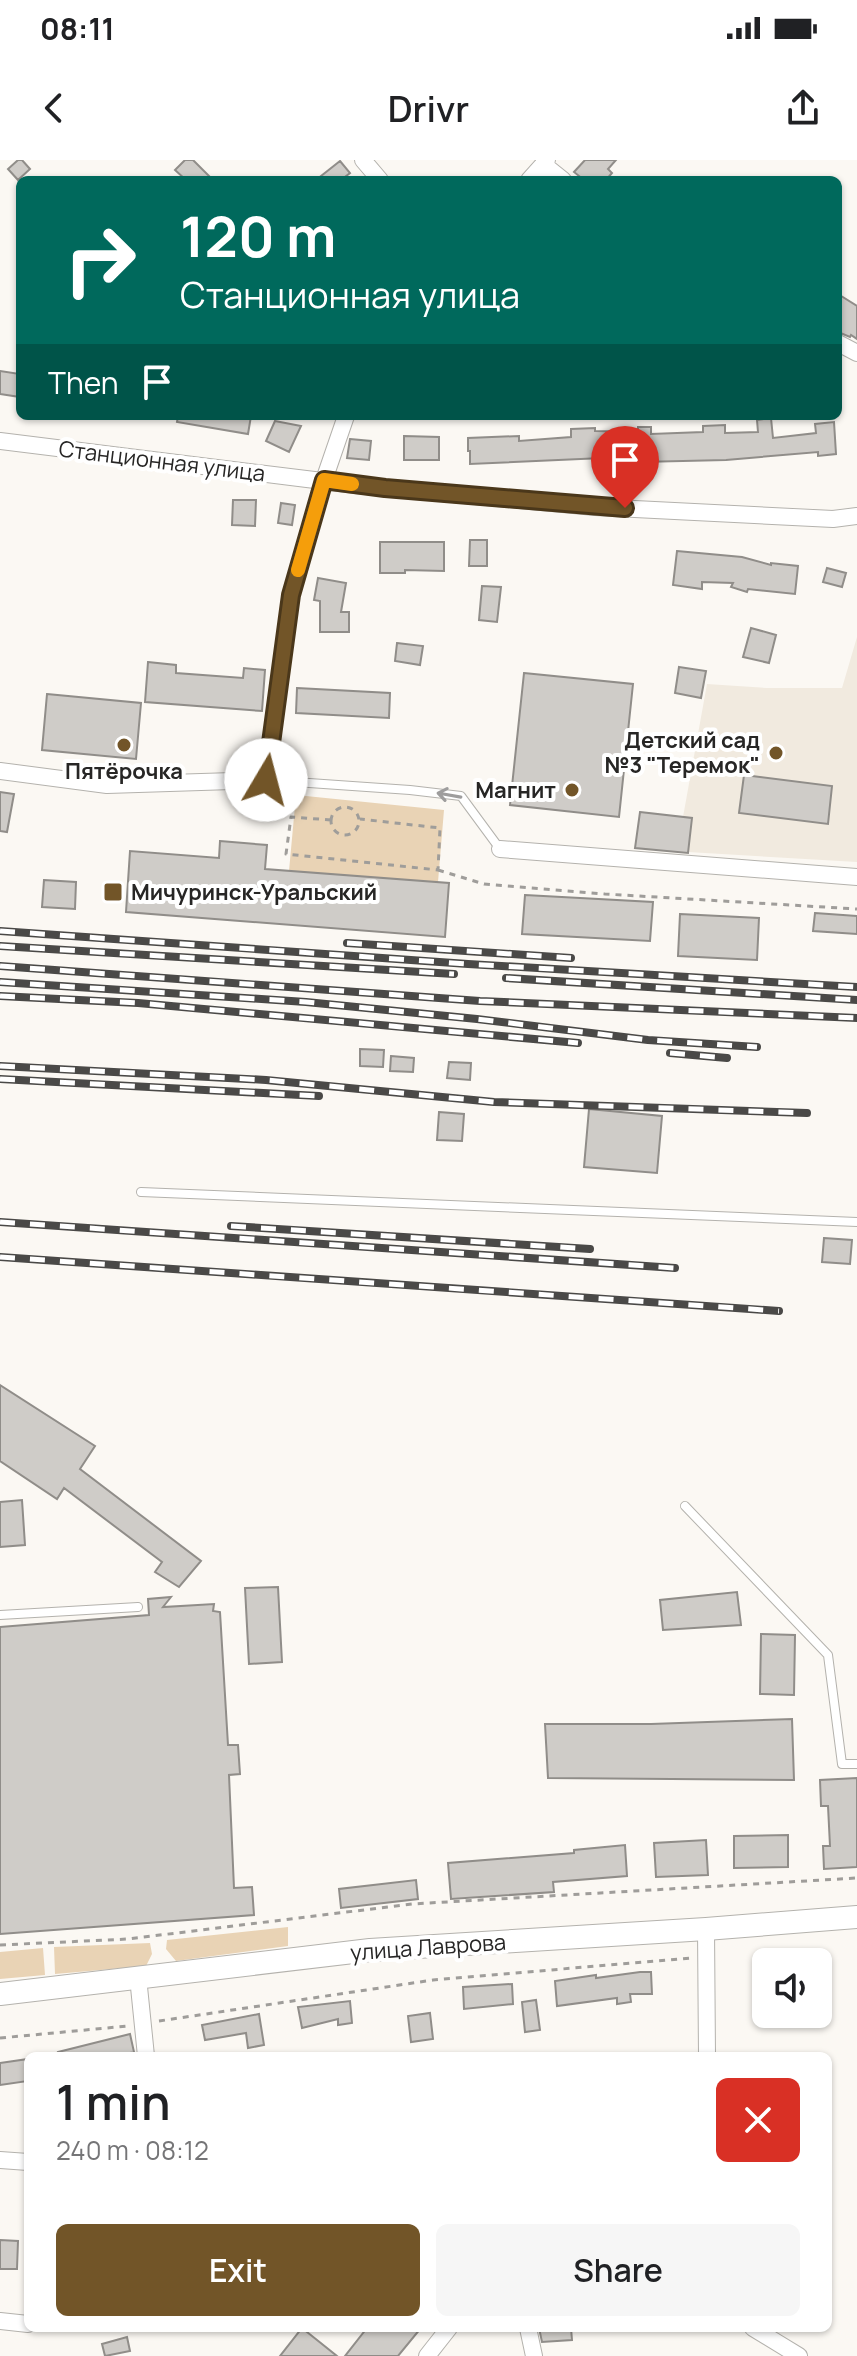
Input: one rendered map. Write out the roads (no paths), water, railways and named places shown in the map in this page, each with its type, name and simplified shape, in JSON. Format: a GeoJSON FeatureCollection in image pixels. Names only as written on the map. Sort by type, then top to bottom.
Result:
{"type":"FeatureCollection","features":[{"type":"Feature","properties":{"kind":"main road","name":"улица Лаврова"},"geometry":{"type":"LineString","coordinates":[[0,1994],[370,1950],[857,1917]]}},
{"type":"Feature","properties":{"kind":"street"},"geometry":{"type":"LineString","coordinates":[[363,160],[377,176]]}},
{"type":"Feature","properties":{"kind":"street"},"geometry":{"type":"LineString","coordinates":[[0,771],[107,785],[266,780],[291,595],[345,420]]}},
{"type":"Feature","properties":{"kind":"street","name":"Станционная улица"},"geometry":{"type":"LineString","coordinates":[[0,441],[324,480],[595,507],[833,519],[857,516]]}},
{"type":"Feature","properties":{"kind":"street"},"geometry":{"type":"LineString","coordinates":[[500,849],[857,877]]}},
{"type":"Feature","properties":{"kind":"street"},"geometry":{"type":"LineString","coordinates":[[706,1929],[707,2052]]}},
{"type":"Feature","properties":{"kind":"street"},"geometry":{"type":"LineString","coordinates":[[138,1977],[146,2052]]}},
{"type":"Feature","properties":{"kind":"street"},"geometry":{"type":"LineString","coordinates":[[0,2160],[24,2162]]}},
{"type":"Feature","properties":{"kind":"street"},"geometry":{"type":"LineString","coordinates":[[0,2321],[24,2324]]}},
{"type":"Feature","properties":{"kind":"street"},"geometry":{"type":"LineString","coordinates":[[427,2356],[446,2332]]}},
{"type":"Feature","properties":{"kind":"street"},"geometry":{"type":"LineString","coordinates":[[529,2332],[534,2356]]}},
{"type":"Feature","properties":{"kind":"street"},"geometry":{"type":"LineString","coordinates":[[760,2332],[799,2356]]}},
{"type":"Feature","properties":{"kind":"lane"},"geometry":{"type":"LineString","coordinates":[[266,780],[461,796],[500,849]]}},
{"type":"Feature","properties":{"kind":"lane"},"geometry":{"type":"LineString","coordinates":[[141,1192],[857,1222]]}},
{"type":"Feature","properties":{"kind":"lane"},"geometry":{"type":"LineString","coordinates":[[685,1506],[828,1655],[842,1764],[857,1764]]}},
{"type":"Feature","properties":{"kind":"lane"},"geometry":{"type":"LineString","coordinates":[[0,1615],[138,1607]]}},
{"type":"Feature","properties":{"kind":"railway"},"geometry":{"type":"LineString","coordinates":[[0,931],[468,964],[857,987]]}},
{"type":"Feature","properties":{"kind":"railway"},"geometry":{"type":"LineString","coordinates":[[347,943],[571,958]]}},
{"type":"Feature","properties":{"kind":"railway"},"geometry":{"type":"LineString","coordinates":[[0,946],[454,974]]}},
{"type":"Feature","properties":{"kind":"railway"},"geometry":{"type":"LineString","coordinates":[[0,966],[480,1001],[857,1018]]}},
{"type":"Feature","properties":{"kind":"railway"},"geometry":{"type":"LineString","coordinates":[[506,978],[857,1000]]}},
{"type":"Feature","properties":{"kind":"railway"},"geometry":{"type":"LineString","coordinates":[[0,982],[306,1002],[648,1040],[757,1047]]}},
{"type":"Feature","properties":{"kind":"railway"},"geometry":{"type":"LineString","coordinates":[[0,996],[138,1003],[578,1043]]}},
{"type":"Feature","properties":{"kind":"railway"},"geometry":{"type":"LineString","coordinates":[[670,1053],[727,1058]]}},
{"type":"Feature","properties":{"kind":"railway"},"geometry":{"type":"LineString","coordinates":[[0,1066],[266,1080],[494,1102],[807,1113]]}},
{"type":"Feature","properties":{"kind":"railway"},"geometry":{"type":"LineString","coordinates":[[0,1079],[319,1096]]}},
{"type":"Feature","properties":{"kind":"railway"},"geometry":{"type":"LineString","coordinates":[[0,1222],[675,1268]]}},
{"type":"Feature","properties":{"kind":"railway"},"geometry":{"type":"LineString","coordinates":[[231,1226],[590,1249]]}},
{"type":"Feature","properties":{"kind":"railway"},"geometry":{"type":"LineString","coordinates":[[0,1257],[779,1311]]}},
{"type":"Feature","properties":{"kind":"place","name":"Пятёрочка"},"geometry":{"type":"Point","coordinates":[124,745]}},
{"type":"Feature","properties":{"kind":"place","name":"Детский сад №3 \"Теремок\""},"geometry":{"type":"Point","coordinates":[776,753]}},
{"type":"Feature","properties":{"kind":"place","name":"Магнит"},"geometry":{"type":"Point","coordinates":[572,790]}},
{"type":"Feature","properties":{"kind":"place","name":"Мичуринск-Уральский"},"geometry":{"type":"Point","coordinates":[113,892]}}]}
